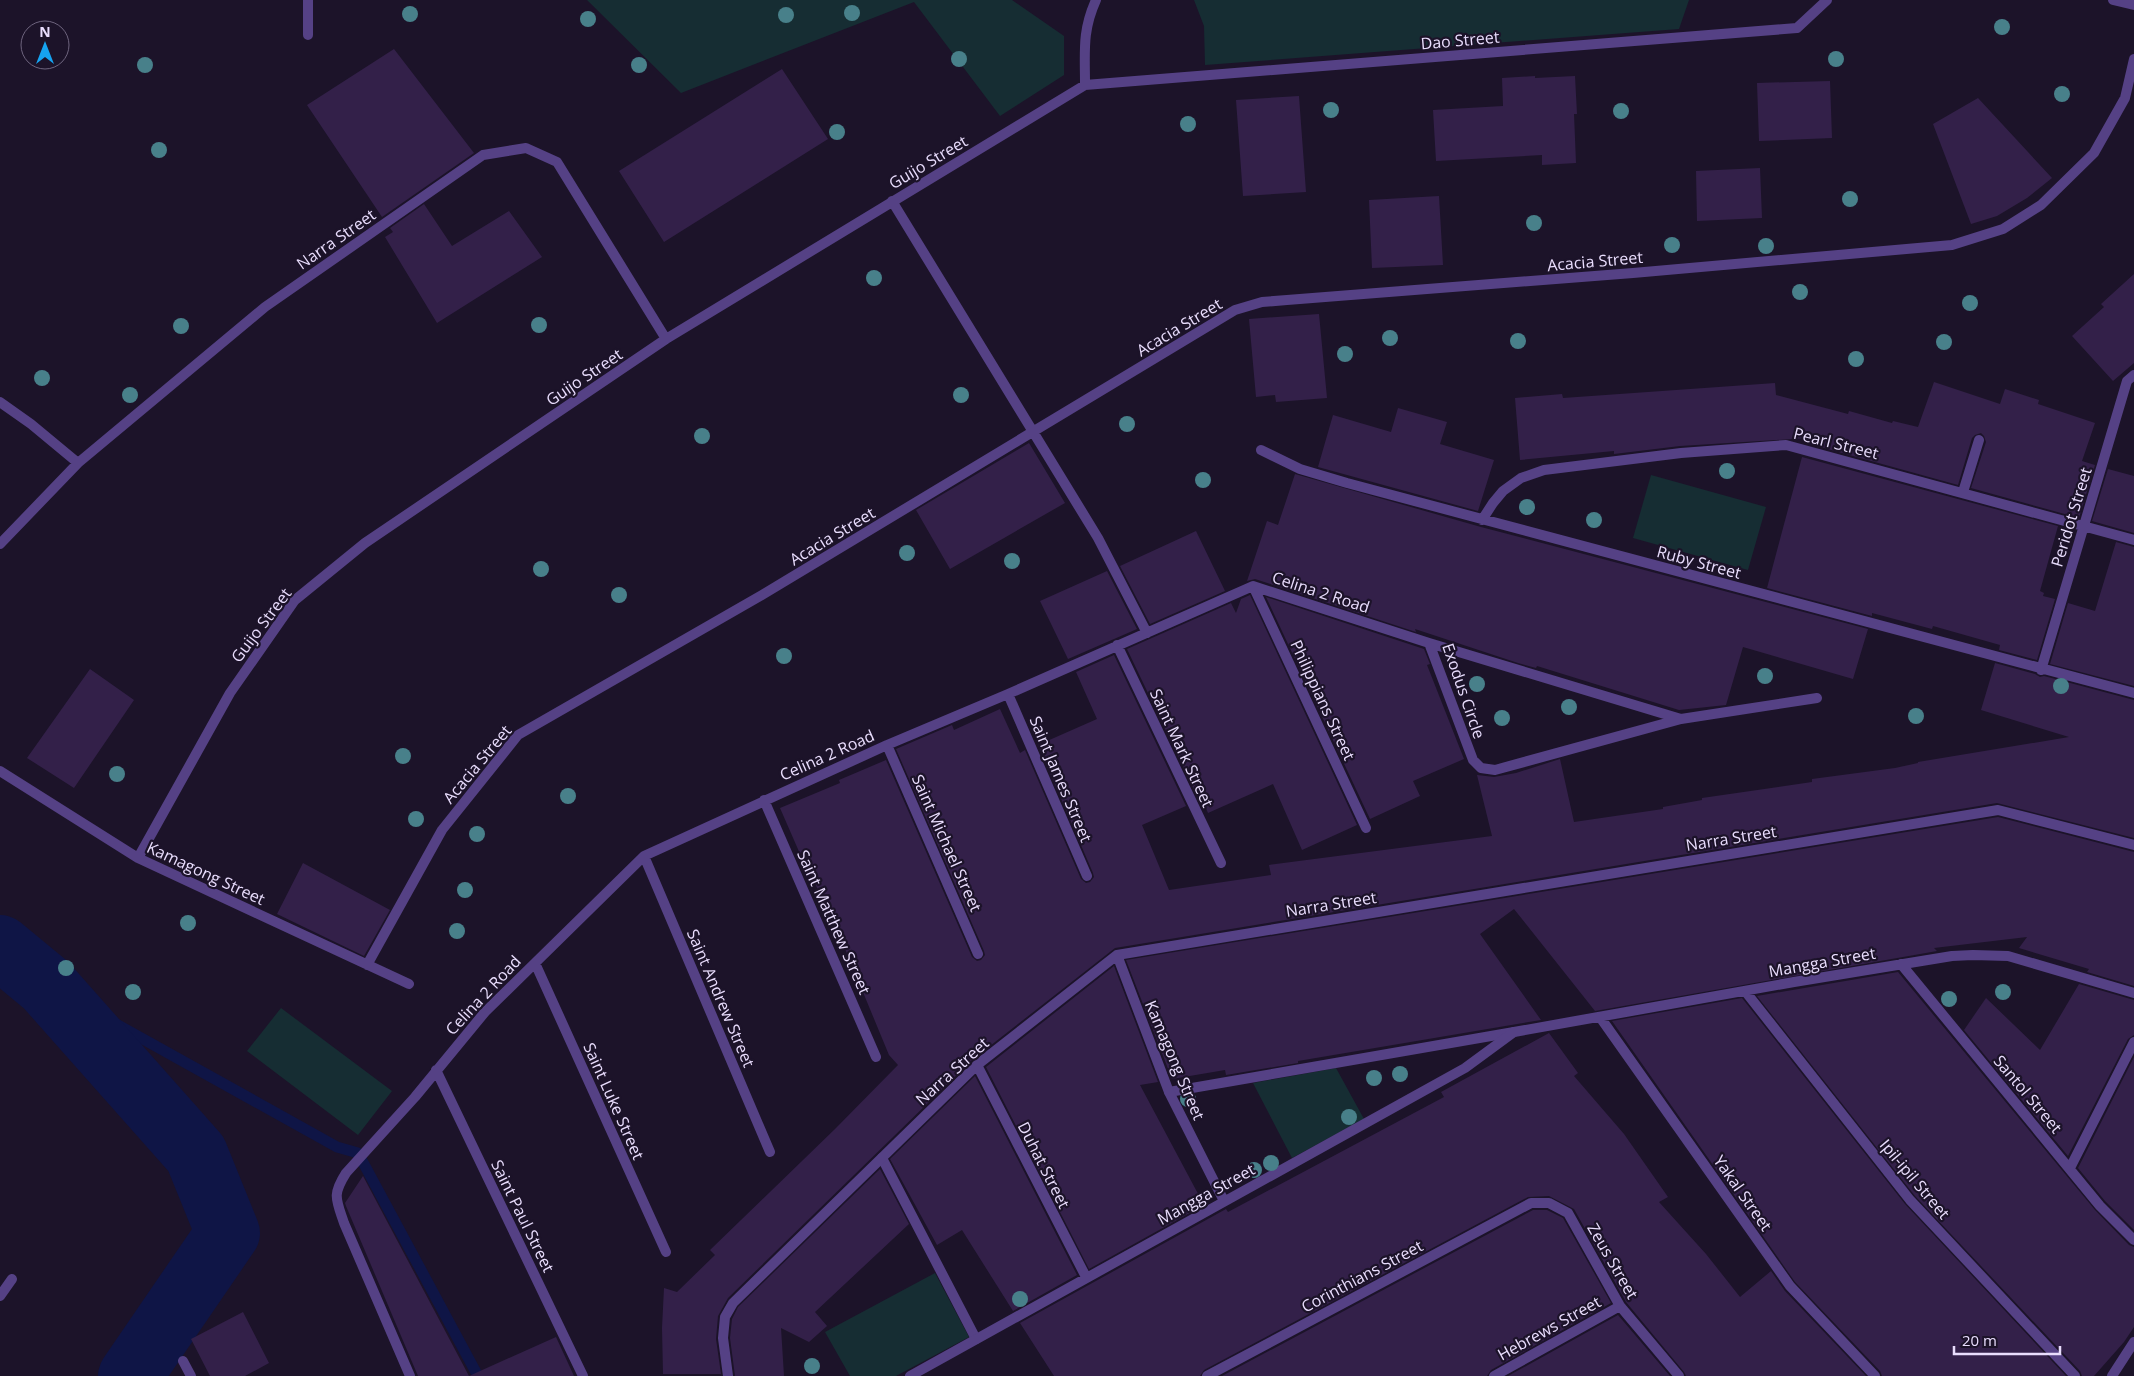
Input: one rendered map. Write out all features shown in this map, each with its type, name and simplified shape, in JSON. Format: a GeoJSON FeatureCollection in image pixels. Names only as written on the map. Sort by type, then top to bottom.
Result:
{"type":"FeatureCollection","features":[{"type":"Feature","properties":{"kind":"street"},"geometry":{"type":"LineString","coordinates":[[308,0],[308,35]]}},
{"type":"Feature","properties":{"kind":"street"},"geometry":{"type":"LineString","coordinates":[[1085,85],[1084,40],[1087,20],[1096,0]]}},
{"type":"Feature","properties":{"kind":"street","name":"Dao Street"},"geometry":{"type":"LineString","coordinates":[[1085,85],[1797,28],[1827,0]]}},
{"type":"Feature","properties":{"kind":"street"},"geometry":{"type":"LineString","coordinates":[[2113,0],[2134,5]]}},
{"type":"Feature","properties":{"kind":"street","name":"Acacia Street"},"geometry":{"type":"LineString","coordinates":[[367,965],[442,830],[518,735],[762,595],[1235,310],[1262,302],[1633,273],[1952,245],[2003,229],[2041,205],[2094,153],[2125,98],[2134,60]]}},
{"type":"Feature","properties":{"kind":"street","name":"Guijo Street"},"geometry":{"type":"LineString","coordinates":[[138,858],[230,693],[295,600],[365,543],[666,340],[1085,85]]}},
{"type":"Feature","properties":{"kind":"street","name":"Narra Street"},"geometry":{"type":"LineString","coordinates":[[0,544],[78,463],[264,306],[483,155],[526,148],[557,162],[666,340]]}},
{"type":"Feature","properties":{"kind":"street"},"geometry":{"type":"LineString","coordinates":[[892,201],[1098,538],[1147,633]]}},
{"type":"Feature","properties":{"kind":"street","name":"Peridot Street"},"geometry":{"type":"LineString","coordinates":[[2041,670],[2127,381],[2134,375]]}},
{"type":"Feature","properties":{"kind":"street"},"geometry":{"type":"LineString","coordinates":[[0,402],[31,424],[78,463]]}},
{"type":"Feature","properties":{"kind":"street"},"geometry":{"type":"LineString","coordinates":[[1963,492],[1979,440]]}},
{"type":"Feature","properties":{"kind":"street","name":"Pearl Street"},"geometry":{"type":"LineString","coordinates":[[1482,520],[1503,491],[1521,478],[1544,470],[1681,453],[1777,445],[1797,447],[2134,540]]}},
{"type":"Feature","properties":{"kind":"street","name":"Ruby Street"},"geometry":{"type":"LineString","coordinates":[[1261,450],[1300,469],[1482,520],[2041,670],[2134,693]]}},
{"type":"Feature","properties":{"kind":"street","name":"Celina 2 Road"},"geometry":{"type":"LineString","coordinates":[[410,1376],[368,1283],[336,1200],[337,1187],[346,1172],[415,1097],[484,1012],[644,856],[887,744],[1008,694],[1253,586],[1429,643]]}},
{"type":"Feature","properties":{"kind":"street","name":"Philippians Street"},"geometry":{"type":"LineString","coordinates":[[1253,586],[1366,828]]}},
{"type":"Feature","properties":{"kind":"street","name":"Exodus Circle"},"geometry":{"type":"LineString","coordinates":[[1429,643],[1473,760],[1482,768],[1495,770],[1682,719],[1817,698]]}},
{"type":"Feature","properties":{"kind":"street","name":"Exodus Circle"},"geometry":{"type":"LineString","coordinates":[[1429,643],[1682,719]]}},
{"type":"Feature","properties":{"kind":"street","name":"Saint Mark Street"},"geometry":{"type":"LineString","coordinates":[[1117,645],[1221,863]]}},
{"type":"Feature","properties":{"kind":"street","name":"Saint James Street"},"geometry":{"type":"LineString","coordinates":[[1008,694],[1087,876]]}},
{"type":"Feature","properties":{"kind":"street","name":"Saint Michael Street"},"geometry":{"type":"LineString","coordinates":[[887,744],[978,954]]}},
{"type":"Feature","properties":{"kind":"street","name":"Kamagong Street"},"geometry":{"type":"LineString","coordinates":[[0,771],[138,858],[409,984]]}},
{"type":"Feature","properties":{"kind":"street","name":"Saint Matthew Street"},"geometry":{"type":"LineString","coordinates":[[764,800],[876,1057]]}},
{"type":"Feature","properties":{"kind":"street","name":"Narra Street"},"geometry":{"type":"LineString","coordinates":[[728,1376],[724,1338],[725,1317],[733,1303],[977,1065],[1117,955],[1998,810],[2134,845]]}},
{"type":"Feature","properties":{"kind":"street","name":"Saint Andrew Street"},"geometry":{"type":"LineString","coordinates":[[644,856],[770,1152]]}},
{"type":"Feature","properties":{"kind":"street","name":"Kamagong Street"},"geometry":{"type":"LineString","coordinates":[[1117,955],[1169,1092],[1224,1201]]}},
{"type":"Feature","properties":{"kind":"street","name":"Mangga Street"},"geometry":{"type":"LineString","coordinates":[[1169,1092],[1901,964],[1966,955],[2008,956],[2134,993]]}},
{"type":"Feature","properties":{"kind":"street","name":"Saint Luke Street"},"geometry":{"type":"LineString","coordinates":[[535,963],[666,1252]]}},
{"type":"Feature","properties":{"kind":"street","name":"Santol Street"},"geometry":{"type":"LineString","coordinates":[[1901,964],[2100,1206],[2134,1240]]}},
{"type":"Feature","properties":{"kind":"street","name":"Ipil-ipil Street"},"geometry":{"type":"LineString","coordinates":[[1745,991],[1910,1200],[2075,1376]]}},
{"type":"Feature","properties":{"kind":"street","name":"Yakal Street"},"geometry":{"type":"LineString","coordinates":[[1600,1017],[1790,1286],[1875,1376]]}},
{"type":"Feature","properties":{"kind":"street","name":"Mangga Street"},"geometry":{"type":"LineString","coordinates":[[910,1376],[1466,1068],[1514,1032]]}},
{"type":"Feature","properties":{"kind":"street"},"geometry":{"type":"LineString","coordinates":[[2070,1168],[2134,1042]]}},
{"type":"Feature","properties":{"kind":"street","name":"Duhat Street"},"geometry":{"type":"LineString","coordinates":[[977,1065],[1086,1277]]}},
{"type":"Feature","properties":{"kind":"street","name":"Saint Paul Street"},"geometry":{"type":"LineString","coordinates":[[436,1070],[583,1376]]}},
{"type":"Feature","properties":{"kind":"street"},"geometry":{"type":"LineString","coordinates":[[882,1158],[976,1339]]}},
{"type":"Feature","properties":{"kind":"street","name":"Zeus Street"},"geometry":{"type":"LineString","coordinates":[[1531,1203],[1548,1203],[1568,1213],[1620,1306],[1679,1376]]}},
{"type":"Feature","properties":{"kind":"street","name":"Corinthians Street"},"geometry":{"type":"LineString","coordinates":[[1207,1376],[1531,1203]]}},
{"type":"Feature","properties":{"kind":"street"},"geometry":{"type":"LineString","coordinates":[[0,1296],[12,1278]]}},
{"type":"Feature","properties":{"kind":"street","name":"Hebrews Street"},"geometry":{"type":"LineString","coordinates":[[1494,1376],[1620,1306]]}},
{"type":"Feature","properties":{"kind":"street"},"geometry":{"type":"LineString","coordinates":[[2112,1376],[2134,1342]]}},
{"type":"Feature","properties":{"kind":"street"},"geometry":{"type":"LineString","coordinates":[[183,1361],[191,1376]]}},
{"type":"Feature","properties":{"kind":"green space"},"geometry":{"type":"Polygon","coordinates":[[[587,0],[1012,0],[1064,36],[1064,75],[1000,116],[914,2],[681,93],[587,0]]]}},
{"type":"Feature","properties":{"kind":"green space"},"geometry":{"type":"Polygon","coordinates":[[[1194,0],[1689,0],[1679,29],[1205,65],[1204,26],[1194,0]]]}},
{"type":"Feature","properties":{"kind":"green space"},"geometry":{"type":"Polygon","coordinates":[[[1651,475],[1766,507],[1748,570],[1633,538],[1651,475]]]}},
{"type":"Feature","properties":{"kind":"green space"},"geometry":{"type":"Polygon","coordinates":[[[281,1008],[392,1091],[358,1135],[247,1051],[281,1008]]]}},
{"type":"Feature","properties":{"kind":"green space"},"geometry":{"type":"Polygon","coordinates":[[[1336,1068],[1364,1119],[1292,1158],[1253,1083],[1336,1068]]]}},
{"type":"Feature","properties":{"kind":"green space"},"geometry":{"type":"Polygon","coordinates":[[[935,1273],[969,1337],[896,1376],[850,1376],[825,1332],[935,1273]]]}},
{"type":"Feature","properties":{"kind":"building"},"geometry":{"type":"Polygon","coordinates":[[[394,49],[474,153],[382,217],[307,105],[394,49]]]}},
{"type":"Feature","properties":{"kind":"building"},"geometry":{"type":"Polygon","coordinates":[[[782,69],[828,139],[664,242],[619,171],[782,69]]]}},
{"type":"Feature","properties":{"kind":"building"},"geometry":{"type":"Polygon","coordinates":[[[1535,76],[1535,78],[1575,76],[1577,114],[1574,114],[1576,163],[1542,165],[1542,155],[1436,161],[1433,110],[1503,106],[1502,78],[1535,76]]]}},
{"type":"Feature","properties":{"kind":"building"},"geometry":{"type":"Polygon","coordinates":[[[1830,81],[1832,138],[1759,141],[1757,83],[1830,81]]]}},
{"type":"Feature","properties":{"kind":"building"},"geometry":{"type":"Polygon","coordinates":[[[1299,96],[1306,192],[1243,196],[1236,100],[1299,96]]]}},
{"type":"Feature","properties":{"kind":"building"},"geometry":{"type":"Polygon","coordinates":[[[1978,98],[2052,178],[2027,198],[1997,216],[1971,224],[1933,124],[1978,98]]]}},
{"type":"Feature","properties":{"kind":"building"},"geometry":{"type":"Polygon","coordinates":[[[1760,168],[1762,218],[1697,221],[1696,171],[1760,168]]]}},
{"type":"Feature","properties":{"kind":"building"},"geometry":{"type":"Polygon","coordinates":[[[1439,196],[1443,265],[1372,268],[1369,200],[1439,196]]]}},
{"type":"Feature","properties":{"kind":"building"},"geometry":{"type":"Polygon","coordinates":[[[424,204],[452,246],[509,211],[542,257],[437,323],[385,237],[393,232],[390,228],[424,204]]]}},
{"type":"Feature","properties":{"kind":"building"},"geometry":{"type":"Polygon","coordinates":[[[2134,274],[2134,363],[2113,381],[2072,336],[2104,307],[2101,304],[2134,274]]]}},
{"type":"Feature","properties":{"kind":"building"},"geometry":{"type":"Polygon","coordinates":[[[1319,314],[1327,398],[1276,402],[1275,395],[1256,397],[1249,319],[1319,314]]]}},
{"type":"Feature","properties":{"kind":"building"},"geometry":{"type":"Polygon","coordinates":[[[1934,382],[2000,404],[2005,389],[2039,400],[2038,404],[2095,423],[2082,461],[2095,465],[2079,518],[1971,488],[1986,442],[1981,433],[1972,438],[1958,485],[1806,443],[1808,438],[1680,446],[1614,454],[1614,451],[1520,460],[1515,398],[1562,394],[1563,398],[1775,383],[1776,395],[1848,414],[1849,411],[1892,423],[1893,421],[1918,427],[1934,382]]]}},
{"type":"Feature","properties":{"kind":"building"},"geometry":{"type":"Polygon","coordinates":[[[1398,408],[1447,422],[1440,444],[1494,460],[1478,511],[1318,467],[1333,415],[1391,432],[1398,408]]]}},
{"type":"Feature","properties":{"kind":"building"},"geometry":{"type":"Polygon","coordinates":[[[1029,443],[1065,503],[950,569],[916,510],[1029,443]]]}},
{"type":"Feature","properties":{"kind":"building"},"geometry":{"type":"Polygon","coordinates":[[[1802,457],[2058,526],[2040,591],[2044,593],[2043,596],[2055,599],[2037,660],[1999,650],[2000,645],[1933,626],[1932,629],[1872,613],[1872,616],[1767,588],[1802,457]]]}},
{"type":"Feature","properties":{"kind":"building"},"geometry":{"type":"Polygon","coordinates":[[[2108,469],[2134,476],[2134,533],[2092,521],[2108,469]]]}},
{"type":"Feature","properties":{"kind":"building"},"geometry":{"type":"Polygon","coordinates":[[[1295,474],[1481,527],[1868,629],[1853,679],[1743,647],[1726,705],[1679,710],[1537,666],[1536,668],[1518,663],[1415,629],[1416,632],[1255,579],[1247,581],[1267,521],[1278,525],[1295,474]]]}},
{"type":"Feature","properties":{"kind":"building"},"geometry":{"type":"Polygon","coordinates":[[[1196,531],[1225,591],[1150,624],[1120,566],[1196,531]]]}},
{"type":"Feature","properties":{"kind":"building"},"geometry":{"type":"Polygon","coordinates":[[[2116,542],[2134,547],[2134,686],[2050,664],[2068,603],[2095,611],[2116,542]]]}},
{"type":"Feature","properties":{"kind":"building"},"geometry":{"type":"Polygon","coordinates":[[[1107,571],[1137,629],[1068,659],[1040,601],[1107,571]]]}},
{"type":"Feature","properties":{"kind":"building"},"geometry":{"type":"Polygon","coordinates":[[[1250,595],[1357,825],[1302,850],[1273,784],[1208,813],[1202,799],[1199,800],[1127,649],[1231,603],[1236,613],[1241,599],[1250,595]]]}},
{"type":"Feature","properties":{"kind":"building"},"geometry":{"type":"Polygon","coordinates":[[[1266,597],[1424,649],[1430,664],[1427,665],[1464,759],[1413,781],[1420,796],[1370,819],[1266,597]]]}},
{"type":"Feature","properties":{"kind":"building"},"geometry":{"type":"Polygon","coordinates":[[[1114,655],[1186,806],[1142,825],[1169,890],[1271,875],[1269,865],[1492,836],[1477,775],[1494,777],[1516,773],[1560,759],[1574,822],[1663,809],[1663,807],[1702,800],[1702,798],[1812,782],[1812,779],[1895,768],[1918,762],[2069,737],[1981,710],[1995,663],[2040,677],[2044,676],[2134,700],[2134,838],[1997,803],[1115,948],[972,1060],[728,1298],[718,1316],[716,1339],[721,1374],[663,1374],[662,1328],[664,1288],[677,1292],[715,1255],[710,1250],[898,1065],[889,1055],[836,927],[834,928],[806,862],[804,863],[780,808],[840,783],[839,780],[886,760],[972,957],[977,961],[981,960],[985,955],[984,951],[896,749],[952,725],[954,730],[1000,709],[1020,753],[1025,750],[1081,879],[1086,883],[1090,882],[1094,877],[1093,873],[1038,745],[1097,719],[1076,672],[1114,655]]]}},
{"type":"Feature","properties":{"kind":"building"},"geometry":{"type":"Polygon","coordinates":[[[90,669],[134,700],[74,788],[27,758],[90,669]]]}},
{"type":"Feature","properties":{"kind":"building"},"geometry":{"type":"Polygon","coordinates":[[[1998,817],[2134,852],[2134,986],[2087,972],[2089,969],[2019,948],[2027,937],[1934,948],[1937,951],[1595,1011],[1514,909],[1480,934],[1541,1020],[1226,1075],[1225,1070],[1172,1079],[1126,960],[1998,817]]]}},
{"type":"Feature","properties":{"kind":"building"},"geometry":{"type":"Polygon","coordinates":[[[303,863],[390,910],[364,956],[277,914],[303,863]]]}},
{"type":"Feature","properties":{"kind":"building"},"geometry":{"type":"Polygon","coordinates":[[[1114,966],[1158,1082],[1140,1085],[1204,1205],[1089,1269],[986,1067],[1114,966]]]}},
{"type":"Feature","properties":{"kind":"building"},"geometry":{"type":"Polygon","coordinates":[[[1898,972],[2095,1210],[2129,1245],[2134,1247],[2134,1327],[2124,1342],[2094,1376],[2082,1376],[2080,1371],[1915,1196],[1757,996],[1898,972]]]}},
{"type":"Feature","properties":{"kind":"building"},"geometry":{"type":"Polygon","coordinates":[[[2079,984],[2134,1000],[2134,1035],[2128,1039],[2068,1156],[1964,1030],[1986,998],[2040,1050],[2079,984]]]}},
{"type":"Feature","properties":{"kind":"building"},"geometry":{"type":"Polygon","coordinates":[[[1742,998],[1905,1204],[2066,1376],[1882,1376],[1880,1371],[1795,1282],[1612,1021],[1742,998]]]}},
{"type":"Feature","properties":{"kind":"building"},"geometry":{"type":"Polygon","coordinates":[[[1549,1033],[1578,1073],[1574,1076],[1624,1134],[1668,1197],[1659,1202],[1706,1254],[1740,1297],[1771,1271],[1785,1291],[1866,1376],[1686,1376],[1626,1302],[1574,1209],[1549,1196],[1528,1197],[1204,1370],[1200,1376],[1054,1376],[1020,1323],[1226,1209],[1228,1212],[1444,1097],[1441,1092],[1549,1033]]]}},
{"type":"Feature","properties":{"kind":"building"},"geometry":{"type":"Polygon","coordinates":[[[2134,1057],[2134,1230],[2105,1201],[2078,1168],[2134,1057]]]}},
{"type":"Feature","properties":{"kind":"building"},"geometry":{"type":"Polygon","coordinates":[[[975,1076],[1077,1275],[1013,1311],[962,1230],[937,1245],[890,1159],[975,1076]]]}},
{"type":"Feature","properties":{"kind":"building"},"geometry":{"type":"Polygon","coordinates":[[[880,1169],[909,1224],[815,1312],[827,1326],[809,1342],[781,1328],[784,1376],[735,1376],[730,1338],[732,1319],[738,1307],[880,1169]]]}},
{"type":"Feature","properties":{"kind":"building"},"geometry":{"type":"Polygon","coordinates":[[[363,1176],[469,1376],[418,1376],[345,1203],[363,1176]]]}},
{"type":"Feature","properties":{"kind":"building"},"geometry":{"type":"Polygon","coordinates":[[[1533,1210],[1547,1210],[1563,1218],[1611,1303],[1491,1370],[1487,1376],[1222,1376],[1533,1210]]]}},
{"type":"Feature","properties":{"kind":"building"},"geometry":{"type":"Polygon","coordinates":[[[243,1312],[269,1363],[245,1376],[210,1376],[191,1339],[243,1312]]]}},
{"type":"Feature","properties":{"kind":"building"},"geometry":{"type":"Polygon","coordinates":[[[1618,1315],[1670,1376],[1508,1376],[1618,1315]]]}},
{"type":"Feature","properties":{"kind":"building"},"geometry":{"type":"Polygon","coordinates":[[[556,1337],[574,1376],[469,1376],[556,1337]]]}},
{"type":"Feature","properties":{"kind":"waterway"},"geometry":{"type":"LineString","coordinates":[[0,947],[46,985],[196,1154],[228,1233],[130,1376]]}},
{"type":"Feature","properties":{"kind":"waterway"},"geometry":{"type":"LineString","coordinates":[[46,985],[337,1147],[358,1153],[478,1376]]}}]}
